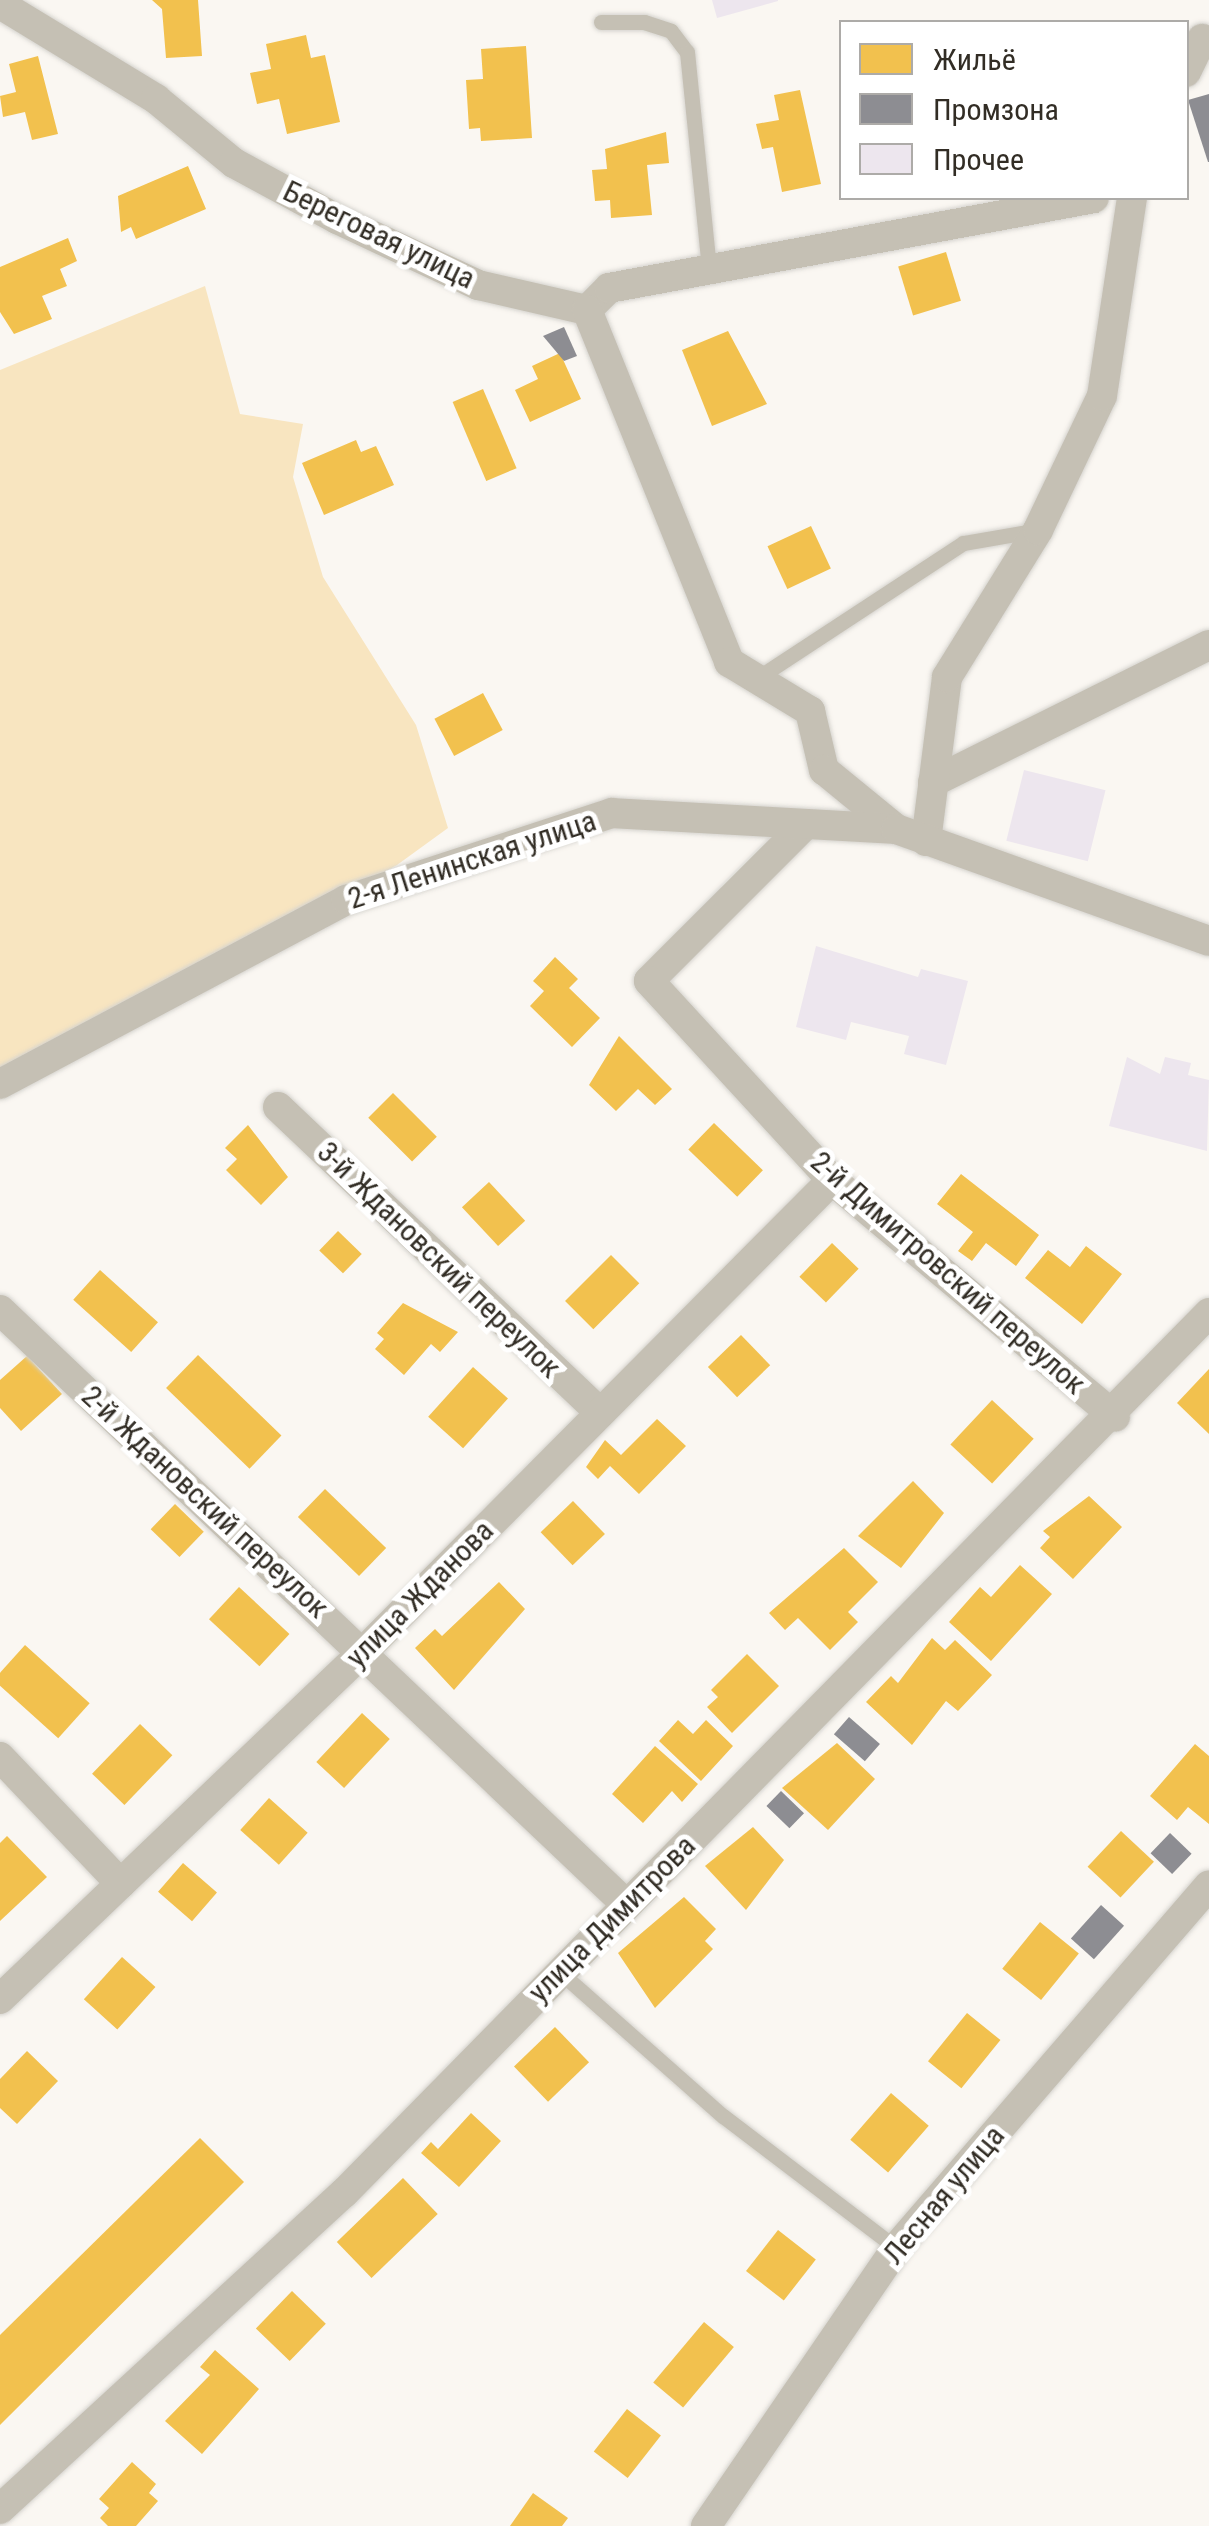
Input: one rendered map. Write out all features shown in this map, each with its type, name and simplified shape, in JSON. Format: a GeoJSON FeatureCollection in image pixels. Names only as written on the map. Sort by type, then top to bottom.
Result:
{"type":"FeatureCollection","features":[{"type":"Feature","properties":{"kind":"street","name":"Береговая улица"},"geometry":{"type":"LineString","coordinates":[[0,4],[156,99],[234,163],[337,219],[478,284],[587,310]]}},
{"type":"Feature","properties":{"kind":"street"},"geometry":{"type":"LineString","coordinates":[[1189,67],[1207,38]]}},
{"type":"Feature","properties":{"kind":"street"},"geometry":{"type":"LineString","coordinates":[[896,829],[824,770],[810,712],[729,662],[587,310],[610,288],[1083,200]]}},
{"type":"Feature","properties":{"kind":"street"},"geometry":{"type":"LineString","coordinates":[[926,841],[947,678],[1038,530],[1102,396],[1132,200]]}},
{"type":"Feature","properties":{"kind":"street"},"geometry":{"type":"LineString","coordinates":[[934,782],[1209,645]]}},
{"type":"Feature","properties":{"kind":"street","name":"2-я Ленинская улица"},"geometry":{"type":"LineString","coordinates":[[0,1084],[346,900],[612,813],[896,829],[1209,941]]}},
{"type":"Feature","properties":{"kind":"street","name":"2-й Димитровский переулок"},"geometry":{"type":"LineString","coordinates":[[806,824],[649,981],[832,1180],[1115,1417]]}},
{"type":"Feature","properties":{"kind":"street","name":"3-й Ждановский переулок"},"geometry":{"type":"LineString","coordinates":[[278,1107],[600,1413]]}},
{"type":"Feature","properties":{"kind":"street","name":"улица Жданова"},"geometry":{"type":"LineString","coordinates":[[0,1999],[364,1651],[832,1180]]}},
{"type":"Feature","properties":{"kind":"street","name":"2-й Ждановский переулок"},"geometry":{"type":"LineString","coordinates":[[0,1310],[364,1651],[626,1904]]}},
{"type":"Feature","properties":{"kind":"street","name":"улица Димитрова"},"geometry":{"type":"LineString","coordinates":[[0,2509],[344,2193],[626,1904],[1115,1417],[1209,1313]]}},
{"type":"Feature","properties":{"kind":"street"},"geometry":{"type":"LineString","coordinates":[[0,1757],[121,1884]]}},
{"type":"Feature","properties":{"kind":"street","name":"Лесная улица"},"geometry":{"type":"LineString","coordinates":[[706,2526],[896,2248],[1209,1885]]}},
{"type":"Feature","properties":{"kind":"lane"},"geometry":{"type":"LineString","coordinates":[[600,22],[644,22],[670,31],[687,52],[709,270]]}},
{"type":"Feature","properties":{"kind":"lane"},"geometry":{"type":"LineString","coordinates":[[759,677],[963,543],[1038,530]]}},
{"type":"Feature","properties":{"kind":"lane"},"geometry":{"type":"LineString","coordinates":[[560,1972],[723,2116],[896,2248]]}},
{"type":"Feature","properties":{"kind":"shaded area"},"geometry":{"type":"Polygon","coordinates":[[[205,286],[240,414],[303,424],[293,477],[323,577],[416,725],[448,828],[397,865],[0,1078],[0,370],[205,286]]]}},
{"type":"Feature","properties":{"kind":"building: Жильё"},"geometry":{"type":"Polygon","coordinates":[[[152,0],[198,0],[202,56],[166,58],[162,9],[152,0]]]}},
{"type":"Feature","properties":{"kind":"building: Жильё"},"geometry":{"type":"Polygon","coordinates":[[[306,35],[311,58],[325,55],[340,122],[287,134],[279,99],[257,104],[250,73],[271,69],[266,44],[306,35]]]}},
{"type":"Feature","properties":{"kind":"building: Жильё"},"geometry":{"type":"Polygon","coordinates":[[[526,46],[532,138],[481,141],[480,128],[469,129],[466,80],[483,79],[481,49],[526,46]]]}},
{"type":"Feature","properties":{"kind":"building: Жильё"},"geometry":{"type":"Polygon","coordinates":[[[38,56],[58,134],[32,140],[25,112],[3,117],[0,96],[16,92],[9,64],[38,56]]]}},
{"type":"Feature","properties":{"kind":"building: Жильё"},"geometry":{"type":"Polygon","coordinates":[[[800,90],[821,184],[782,192],[773,147],[762,149],[756,124],[779,120],[774,95],[800,90]]]}},
{"type":"Feature","properties":{"kind":"building: Жильё"},"geometry":{"type":"Polygon","coordinates":[[[666,132],[669,163],[647,165],[652,215],[611,218],[610,200],[595,201],[592,170],[607,169],[605,149],[666,132]]]}},
{"type":"Feature","properties":{"kind":"building: Жильё"},"geometry":{"type":"Polygon","coordinates":[[[188,166],[206,209],[136,239],[131,227],[121,232],[118,196],[188,166]]]}},
{"type":"Feature","properties":{"kind":"building: Жильё"},"geometry":{"type":"Polygon","coordinates":[[[68,238],[77,261],[60,269],[67,286],[42,296],[52,319],[14,334],[0,312],[0,267],[68,238]]]}},
{"type":"Feature","properties":{"kind":"building: Жильё"},"geometry":{"type":"Polygon","coordinates":[[[946,252],[961,301],[913,315],[898,267],[946,252]]]}},
{"type":"Feature","properties":{"kind":"building: Жильё"},"geometry":{"type":"Polygon","coordinates":[[[728,331],[767,404],[712,426],[682,350],[728,331]]]}},
{"type":"Feature","properties":{"kind":"building: Жильё"},"geometry":{"type":"Polygon","coordinates":[[[560,353],[581,399],[530,422],[515,390],[538,379],[532,366],[560,353]]]}},
{"type":"Feature","properties":{"kind":"building: Жильё"},"geometry":{"type":"Polygon","coordinates":[[[483,389],[517,468],[486,481],[453,402],[483,389]]]}},
{"type":"Feature","properties":{"kind":"building: Жильё"},"geometry":{"type":"Polygon","coordinates":[[[356,440],[361,452],[376,446],[394,485],[324,515],[302,463],[356,440]]]}},
{"type":"Feature","properties":{"kind":"building: Жильё"},"geometry":{"type":"Polygon","coordinates":[[[811,526],[831,569],[787,589],[767,546],[811,526]]]}},
{"type":"Feature","properties":{"kind":"building: Жильё"},"geometry":{"type":"Polygon","coordinates":[[[483,693],[503,730],[454,756],[434,719],[483,693]]]}},
{"type":"Feature","properties":{"kind":"building: Жильё"},"geometry":{"type":"Polygon","coordinates":[[[555,957],[578,979],[569,988],[600,1018],[572,1047],[530,1006],[544,991],[533,981],[555,957]]]}},
{"type":"Feature","properties":{"kind":"building: Жильё"},"geometry":{"type":"Polygon","coordinates":[[[619,1036],[672,1089],[655,1105],[638,1089],[616,1111],[589,1085],[619,1036]]]}},
{"type":"Feature","properties":{"kind":"building: Жильё"},"geometry":{"type":"Polygon","coordinates":[[[393,1093],[437,1137],[412,1162],[368,1118],[393,1093]]]}},
{"type":"Feature","properties":{"kind":"building: Жильё"},"geometry":{"type":"Polygon","coordinates":[[[714,1123],[763,1170],[737,1197],[688,1150],[714,1123]]]}},
{"type":"Feature","properties":{"kind":"building: Жильё"},"geometry":{"type":"Polygon","coordinates":[[[248,1125],[288,1177],[261,1205],[226,1170],[237,1159],[225,1148],[248,1125]]]}},
{"type":"Feature","properties":{"kind":"building: Жильё"},"geometry":{"type":"Polygon","coordinates":[[[961,1174],[1039,1235],[1016,1266],[986,1243],[972,1261],[958,1251],[973,1232],[937,1204],[961,1174]]]}},
{"type":"Feature","properties":{"kind":"building: Жильё"},"geometry":{"type":"Polygon","coordinates":[[[489,1182],[525,1221],[498,1246],[462,1207],[489,1182]]]}},
{"type":"Feature","properties":{"kind":"building: Жильё"},"geometry":{"type":"Polygon","coordinates":[[[338,1231],[362,1254],[343,1273],[319,1250],[338,1231]]]}},
{"type":"Feature","properties":{"kind":"building: Жильё"},"geometry":{"type":"Polygon","coordinates":[[[832,1243],[859,1269],[826,1303],[799,1277],[832,1243]]]}},
{"type":"Feature","properties":{"kind":"building: Жильё"},"geometry":{"type":"Polygon","coordinates":[[[1086,1246],[1122,1274],[1082,1324],[1025,1278],[1048,1250],[1070,1267],[1086,1246]]]}},
{"type":"Feature","properties":{"kind":"building: Жильё"},"geometry":{"type":"Polygon","coordinates":[[[611,1255],[639,1283],[593,1329],[565,1301],[611,1255]]]}},
{"type":"Feature","properties":{"kind":"building: Жильё"},"geometry":{"type":"Polygon","coordinates":[[[100,1270],[158,1322],[131,1352],[73,1300],[100,1270]]]}},
{"type":"Feature","properties":{"kind":"building: Жильё"},"geometry":{"type":"Polygon","coordinates":[[[403,1303],[458,1332],[440,1352],[431,1344],[404,1375],[375,1349],[384,1339],[377,1333],[403,1303]]]}},
{"type":"Feature","properties":{"kind":"building: Жильё"},"geometry":{"type":"Polygon","coordinates":[[[741,1335],[770,1365],[737,1397],[708,1367],[741,1335]]]}},
{"type":"Feature","properties":{"kind":"building: Жильё"},"geometry":{"type":"Polygon","coordinates":[[[198,1355],[281,1436],[249,1469],[166,1388],[198,1355]]]}},
{"type":"Feature","properties":{"kind":"building: Жильё"},"geometry":{"type":"Polygon","coordinates":[[[27,1356],[62,1394],[21,1431],[0,1408],[0,1380],[27,1356]]]}},
{"type":"Feature","properties":{"kind":"building: Жильё"},"geometry":{"type":"Polygon","coordinates":[[[473,1367],[508,1398],[463,1448],[428,1417],[473,1367]]]}},
{"type":"Feature","properties":{"kind":"building: Жильё"},"geometry":{"type":"Polygon","coordinates":[[[1209,1369],[1209,1434],[1177,1403],[1209,1369]]]}},
{"type":"Feature","properties":{"kind":"building: Жильё"},"geometry":{"type":"Polygon","coordinates":[[[992,1400],[1034,1439],[992,1483],[950,1445],[992,1400]]]}},
{"type":"Feature","properties":{"kind":"building: Жильё"},"geometry":{"type":"Polygon","coordinates":[[[657,1419],[686,1446],[639,1494],[610,1466],[598,1479],[586,1467],[605,1440],[621,1455],[657,1419]]]}},
{"type":"Feature","properties":{"kind":"building: Жильё"},"geometry":{"type":"Polygon","coordinates":[[[913,1481],[944,1513],[901,1568],[858,1536],[913,1481]]]}},
{"type":"Feature","properties":{"kind":"building: Жильё"},"geometry":{"type":"Polygon","coordinates":[[[325,1489],[386,1548],[359,1576],[298,1517],[325,1489]]]}},
{"type":"Feature","properties":{"kind":"building: Жильё"},"geometry":{"type":"Polygon","coordinates":[[[1089,1496],[1122,1527],[1073,1579],[1040,1548],[1050,1537],[1043,1531],[1089,1496]]]}},
{"type":"Feature","properties":{"kind":"building: Жильё"},"geometry":{"type":"Polygon","coordinates":[[[573,1501],[605,1534],[573,1565],[541,1532],[573,1501]]]}},
{"type":"Feature","properties":{"kind":"building: Жильё"},"geometry":{"type":"Polygon","coordinates":[[[175,1504],[204,1532],[179,1557],[151,1529],[175,1504]]]}},
{"type":"Feature","properties":{"kind":"building: Жильё"},"geometry":{"type":"Polygon","coordinates":[[[844,1548],[878,1582],[848,1612],[858,1622],[830,1650],[798,1618],[785,1630],[769,1613],[844,1548]]]}},
{"type":"Feature","properties":{"kind":"building: Жильё"},"geometry":{"type":"Polygon","coordinates":[[[1020,1565],[1052,1594],[991,1661],[949,1622],[980,1587],[991,1597],[1020,1565]]]}},
{"type":"Feature","properties":{"kind":"building: Жильё"},"geometry":{"type":"Polygon","coordinates":[[[499,1582],[525,1609],[454,1690],[415,1648],[435,1629],[442,1636],[499,1582]]]}},
{"type":"Feature","properties":{"kind":"building: Жильё"},"geometry":{"type":"Polygon","coordinates":[[[239,1587],[289,1634],[259,1666],[209,1619],[239,1587]]]}},
{"type":"Feature","properties":{"kind":"building: Жильё"},"geometry":{"type":"Polygon","coordinates":[[[932,1638],[945,1650],[955,1640],[992,1675],[958,1711],[946,1701],[912,1745],[866,1702],[891,1676],[898,1683],[932,1638]]]}},
{"type":"Feature","properties":{"kind":"building: Жильё"},"geometry":{"type":"Polygon","coordinates":[[[25,1645],[90,1703],[58,1738],[0,1686],[0,1673],[25,1645]]]}},
{"type":"Feature","properties":{"kind":"building: Жильё"},"geometry":{"type":"Polygon","coordinates":[[[747,1654],[779,1686],[732,1733],[707,1707],[718,1697],[711,1690],[747,1654]]]}},
{"type":"Feature","properties":{"kind":"building: Жильё"},"geometry":{"type":"Polygon","coordinates":[[[362,1713],[390,1739],[344,1788],[316,1762],[362,1713]]]}},
{"type":"Feature","properties":{"kind":"building: Жильё"},"geometry":{"type":"Polygon","coordinates":[[[678,1720],[693,1734],[706,1720],[733,1746],[701,1781],[659,1741],[678,1720]]]}},
{"type":"Feature","properties":{"kind":"building: Жильё"},"geometry":{"type":"Polygon","coordinates":[[[140,1724],[172,1755],[124,1805],[92,1774],[140,1724]]]}},
{"type":"Feature","properties":{"kind":"building: Жильё"},"geometry":{"type":"Polygon","coordinates":[[[837,1743],[875,1779],[828,1830],[782,1788],[837,1743]]]}},
{"type":"Feature","properties":{"kind":"building: Жильё"},"geometry":{"type":"Polygon","coordinates":[[[1195,1744],[1209,1756],[1209,1824],[1188,1807],[1177,1820],[1150,1796],[1195,1744]]]}},
{"type":"Feature","properties":{"kind":"building: Жильё"},"geometry":{"type":"Polygon","coordinates":[[[655,1746],[698,1784],[682,1802],[672,1791],[643,1823],[612,1794],[655,1746]]]}},
{"type":"Feature","properties":{"kind":"building: Жильё"},"geometry":{"type":"Polygon","coordinates":[[[269,1798],[308,1833],[279,1865],[240,1830],[269,1798]]]}},
{"type":"Feature","properties":{"kind":"building: Жильё"},"geometry":{"type":"Polygon","coordinates":[[[753,1827],[784,1860],[746,1910],[705,1866],[753,1827]]]}},
{"type":"Feature","properties":{"kind":"building: Жильё"},"geometry":{"type":"Polygon","coordinates":[[[1121,1831],[1154,1862],[1120,1898],[1088,1867],[1121,1831]]]}},
{"type":"Feature","properties":{"kind":"building: Жильё"},"geometry":{"type":"Polygon","coordinates":[[[7,1836],[47,1877],[0,1921],[0,1843],[7,1836]]]}},
{"type":"Feature","properties":{"kind":"building: Жильё"},"geometry":{"type":"Polygon","coordinates":[[[183,1863],[217,1893],[192,1921],[158,1892],[183,1863]]]}},
{"type":"Feature","properties":{"kind":"building: Жильё"},"geometry":{"type":"Polygon","coordinates":[[[684,1897],[716,1929],[705,1941],[713,1949],[655,2008],[618,1953],[684,1897]]]}},
{"type":"Feature","properties":{"kind":"building: Жильё"},"geometry":{"type":"Polygon","coordinates":[[[1040,1922],[1079,1953],[1041,2000],[1002,1969],[1040,1922]]]}},
{"type":"Feature","properties":{"kind":"building: Жильё"},"geometry":{"type":"Polygon","coordinates":[[[122,1957],[155,1987],[117,2029],[84,1999],[122,1957]]]}},
{"type":"Feature","properties":{"kind":"building: Жильё"},"geometry":{"type":"Polygon","coordinates":[[[967,2013],[1000,2040],[961,2088],[928,2061],[967,2013]]]}},
{"type":"Feature","properties":{"kind":"building: Жильё"},"geometry":{"type":"Polygon","coordinates":[[[555,2027],[589,2062],[548,2102],[514,2067],[555,2027]]]}},
{"type":"Feature","properties":{"kind":"building: Жильё"},"geometry":{"type":"Polygon","coordinates":[[[27,2051],[58,2081],[17,2124],[0,2108],[0,2079],[27,2051]]]}},
{"type":"Feature","properties":{"kind":"building: Жильё"},"geometry":{"type":"Polygon","coordinates":[[[891,2093],[929,2126],[888,2173],[850,2140],[891,2093]]]}},
{"type":"Feature","properties":{"kind":"building: Жильё"},"geometry":{"type":"Polygon","coordinates":[[[471,2113],[501,2141],[459,2187],[421,2153],[431,2142],[438,2149],[471,2113]]]}},
{"type":"Feature","properties":{"kind":"building: Жильё"},"geometry":{"type":"Polygon","coordinates":[[[200,2138],[244,2182],[0,2425],[0,2335],[200,2138]]]}},
{"type":"Feature","properties":{"kind":"building: Жильё"},"geometry":{"type":"Polygon","coordinates":[[[403,2178],[438,2214],[372,2278],[337,2242],[403,2178]]]}},
{"type":"Feature","properties":{"kind":"building: Жильё"},"geometry":{"type":"Polygon","coordinates":[[[778,2230],[816,2260],[784,2301],[746,2271],[778,2230]]]}},
{"type":"Feature","properties":{"kind":"building: Жильё"},"geometry":{"type":"Polygon","coordinates":[[[292,2291],[326,2324],[290,2361],[256,2328],[292,2291]]]}},
{"type":"Feature","properties":{"kind":"building: Жильё"},"geometry":{"type":"Polygon","coordinates":[[[704,2322],[734,2347],[683,2408],[653,2383],[704,2322]]]}},
{"type":"Feature","properties":{"kind":"building: Жильё"},"geometry":{"type":"Polygon","coordinates":[[[215,2350],[259,2389],[202,2454],[165,2421],[210,2375],[200,2367],[215,2350]]]}},
{"type":"Feature","properties":{"kind":"building: Жильё"},"geometry":{"type":"Polygon","coordinates":[[[627,2409],[661,2435],[628,2478],[594,2452],[627,2409]]]}},
{"type":"Feature","properties":{"kind":"building: Жильё"},"geometry":{"type":"Polygon","coordinates":[[[132,2462],[156,2484],[149,2493],[158,2501],[136,2526],[108,2526],[100,2518],[109,2508],[99,2499],[132,2462]]]}},
{"type":"Feature","properties":{"kind":"building: Жильё"},"geometry":{"type":"Polygon","coordinates":[[[533,2493],[568,2518],[562,2526],[510,2526],[533,2493]]]}},
{"type":"Feature","properties":{"kind":"building: Промзона"},"geometry":{"type":"Polygon","coordinates":[[[1209,94],[1209,162],[1189,103],[1189,100],[1209,94]]]}},
{"type":"Feature","properties":{"kind":"building: Промзона"},"geometry":{"type":"Polygon","coordinates":[[[564,327],[577,356],[564,361],[543,336],[564,327]]]}},
{"type":"Feature","properties":{"kind":"building: Промзона"},"geometry":{"type":"Polygon","coordinates":[[[849,1717],[880,1744],[865,1761],[834,1734],[849,1717]]]}},
{"type":"Feature","properties":{"kind":"building: Промзона"},"geometry":{"type":"Polygon","coordinates":[[[781,1791],[804,1813],[789,1828],[766,1806],[781,1791]]]}},
{"type":"Feature","properties":{"kind":"building: Промзона"},"geometry":{"type":"Polygon","coordinates":[[[1170,1833],[1192,1854],[1172,1874],[1151,1853],[1170,1833]]]}},
{"type":"Feature","properties":{"kind":"building: Промзона"},"geometry":{"type":"Polygon","coordinates":[[[1101,1905],[1124,1926],[1094,1959],[1071,1938],[1101,1905]]]}},
{"type":"Feature","properties":{"kind":"building: Прочее"},"geometry":{"type":"Polygon","coordinates":[[[712,0],[778,0],[778,1],[717,18],[712,0]]]}},
{"type":"Feature","properties":{"kind":"building: Прочее"},"geometry":{"type":"Polygon","coordinates":[[[1024,770],[1106,790],[1088,861],[1006,841],[1024,770]]]}},
{"type":"Feature","properties":{"kind":"building: Прочее"},"geometry":{"type":"Polygon","coordinates":[[[816,946],[918,977],[921,969],[968,981],[946,1065],[904,1054],[909,1036],[851,1022],[846,1040],[796,1027],[816,946]]]}},
{"type":"Feature","properties":{"kind":"building: Прочее"},"geometry":{"type":"Polygon","coordinates":[[[1127,1057],[1160,1074],[1165,1057],[1191,1063],[1188,1075],[1209,1080],[1207,1151],[1109,1126],[1127,1057]]]}}]}
